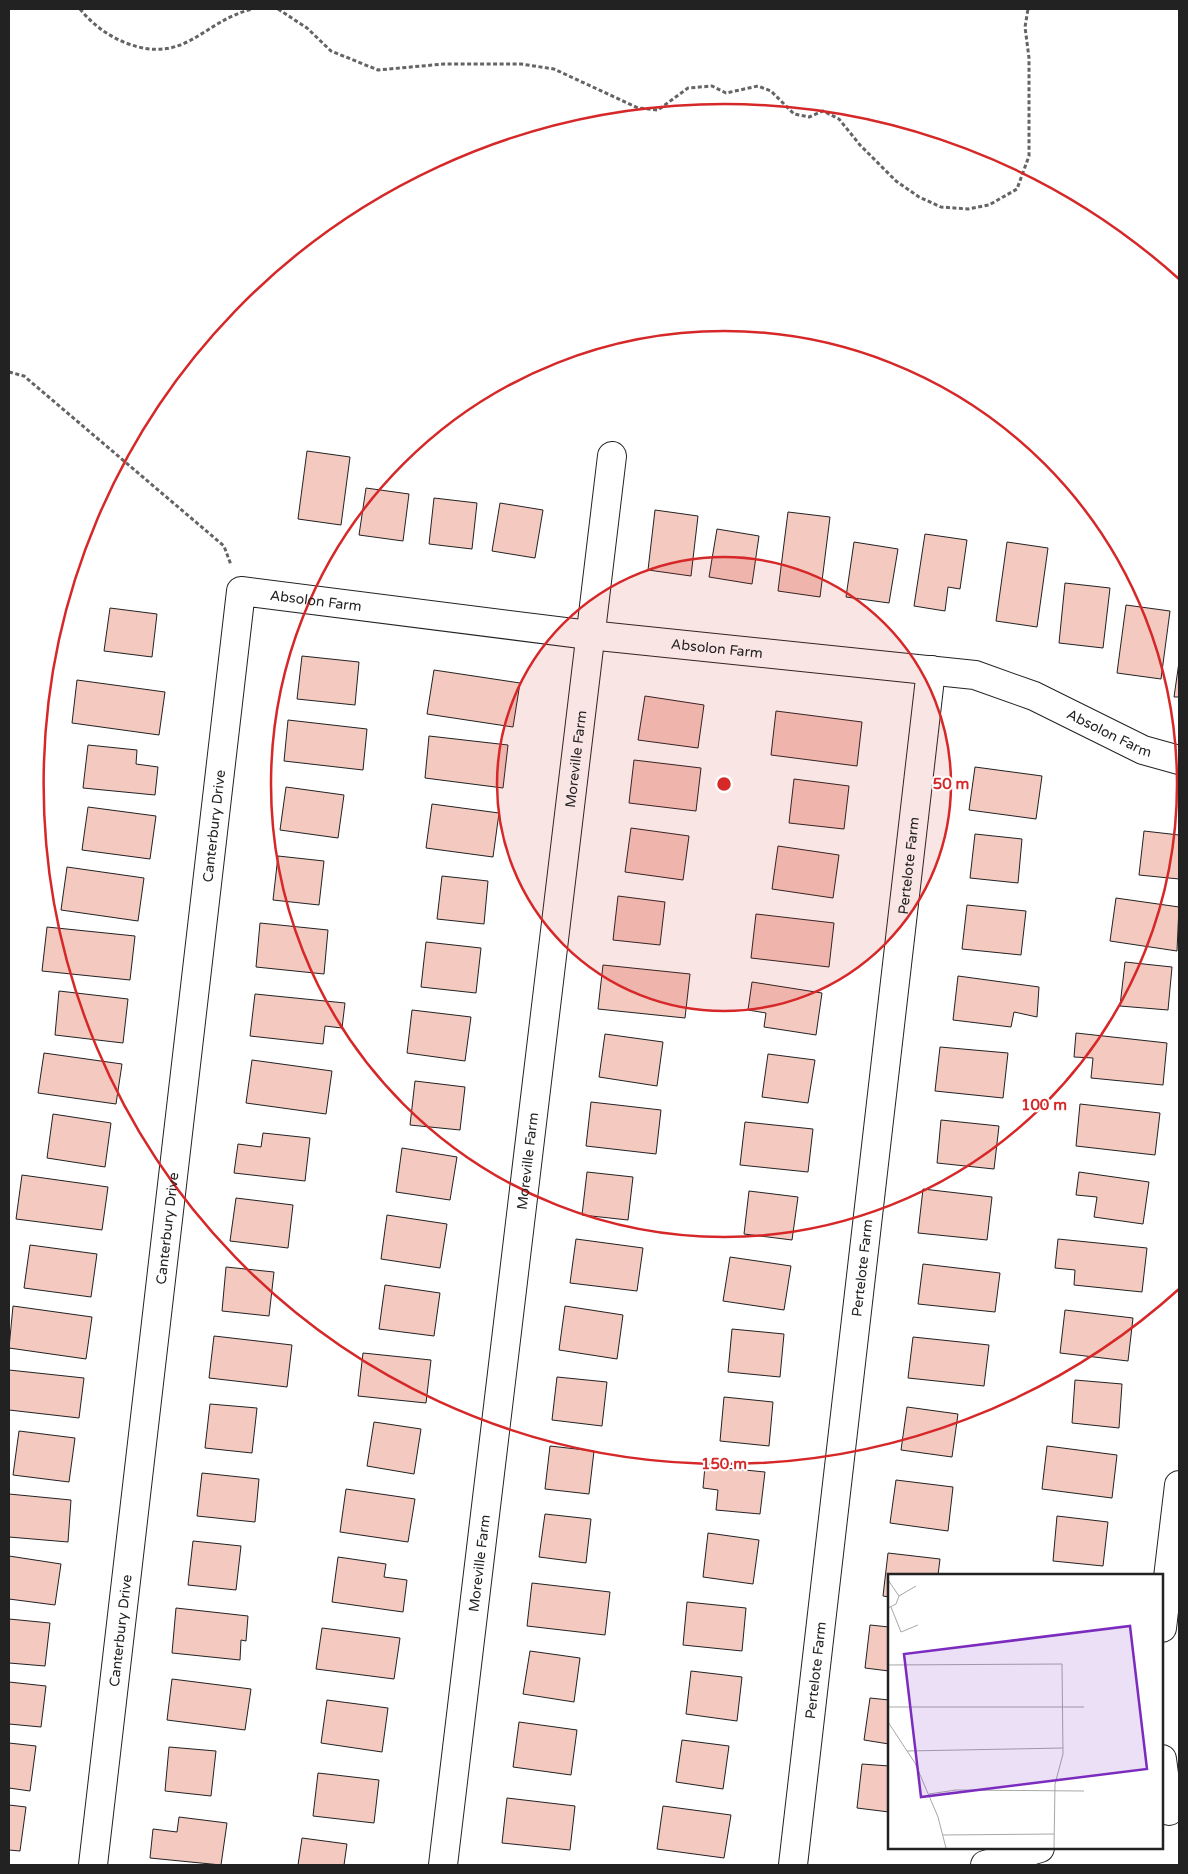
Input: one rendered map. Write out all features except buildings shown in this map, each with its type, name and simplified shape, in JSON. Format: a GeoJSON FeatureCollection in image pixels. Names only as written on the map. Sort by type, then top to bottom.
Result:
{"type":"FeatureCollection","features":[{"type":"Feature","properties":{"kind":"street","name":"Moreville Farm"},"geometry":{"type":"LineString","coordinates":[[443,1865],[589,635],[612,456]]}},
{"type":"Feature","properties":{"kind":"street","name":"Absolon Farm"},"geometry":{"type":"LineString","coordinates":[[241,592],[589,635],[975,675],[1034,696],[1143,750],[1179,760]]}},
{"type":"Feature","properties":{"kind":"street","name":"Canterbury Drive"},"geometry":{"type":"LineString","coordinates":[[93,1865],[241,592]]}},
{"type":"Feature","properties":{"kind":"street","name":"Pertelote Farm"},"geometry":{"type":"LineString","coordinates":[[793,1865],[931,670]]}},
{"type":"Feature","properties":{"kind":"street"},"geometry":{"type":"LineString","coordinates":[[1163,1620],[1179,1485]]}},
{"type":"Feature","properties":{"kind":"street"},"geometry":{"type":"LineString","coordinates":[[1163,1765],[1170,1810]]}},
{"type":"Feature","properties":{"kind":"street"},"geometry":{"type":"LineString","coordinates":[[985,1865],[1037,1849]]}},
{"type":"Feature","properties":{"kind":"path"},"geometry":{"type":"LineString","coordinates":[[80,9],[110,37],[135,46],[161,51],[200,35],[236,12],[253,9]]}},
{"type":"Feature","properties":{"kind":"path"},"geometry":{"type":"LineString","coordinates":[[278,9],[307,28],[331,51],[378,70],[444,64],[522,64],[554,69],[638,108],[658,110],[688,88],[712,86],[726,93],[758,86],[771,91],[794,114],[809,117],[823,111],[839,119],[860,145],[896,181],[919,197],[941,207],[968,210],[989,205],[1017,189],[1029,156],[1030,67],[1025,27],[1028,9]]}},
{"type":"Feature","properties":{"kind":"path"},"geometry":{"type":"LineString","coordinates":[[9,372],[24,376],[224,546],[241,592]]}}]}
